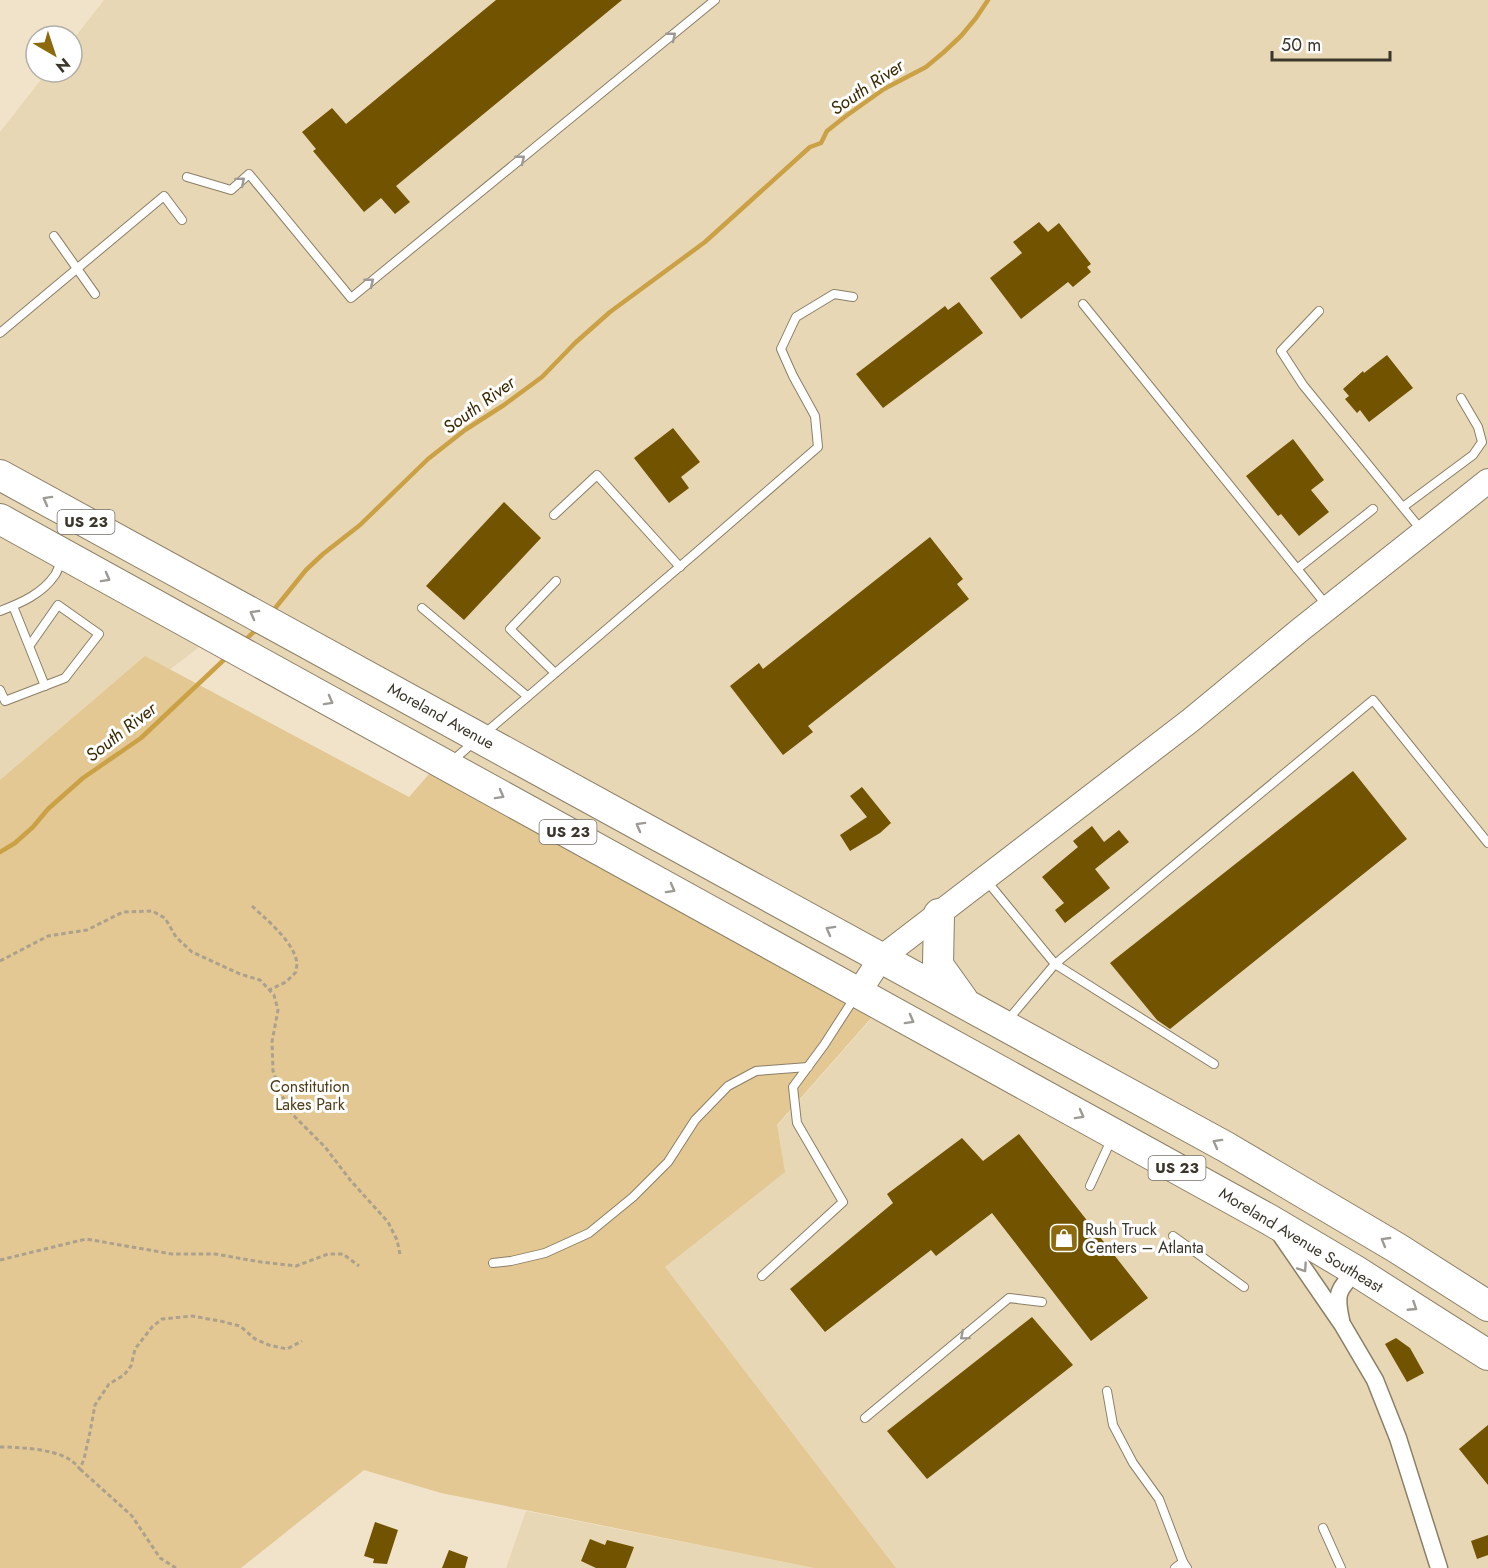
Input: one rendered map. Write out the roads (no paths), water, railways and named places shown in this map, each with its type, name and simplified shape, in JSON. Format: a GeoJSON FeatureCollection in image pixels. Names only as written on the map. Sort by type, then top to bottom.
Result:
{"type":"FeatureCollection","features":[{"type":"Feature","properties":{"kind":"highway","name":"Moreland Avenue"},"geometry":{"type":"LineString","coordinates":[[0,475],[881,958]]}},
{"type":"Feature","properties":{"kind":"highway","name":"US 23"},"geometry":{"type":"LineString","coordinates":[[0,519],[859,992]]}},
{"type":"Feature","properties":{"kind":"highway"},"geometry":{"type":"LineString","coordinates":[[939,914],[938,965],[966,1005]]}},
{"type":"Feature","properties":{"kind":"highway","name":"US 23"},"geometry":{"type":"LineString","coordinates":[[881,958],[1226,1148],[1397,1248],[1488,1306]]}},
{"type":"Feature","properties":{"kind":"highway","name":"Moreland Avenue Southeast"},"geometry":{"type":"LineString","coordinates":[[859,992],[1270,1220],[1356,1271],[1488,1355]]}},
{"type":"Feature","properties":{"kind":"street"},"geometry":{"type":"LineString","coordinates":[[859,992],[881,958],[1191,720],[1488,481]]}},
{"type":"Feature","properties":{"kind":"street"},"geometry":{"type":"LineString","coordinates":[[1270,1220],[1342,1324],[1375,1380],[1398,1438],[1439,1568]]}},
{"type":"Feature","properties":{"kind":"street"},"geometry":{"type":"LineString","coordinates":[[1342,1324],[1338,1305],[1339,1293],[1356,1271]]}},
{"type":"Feature","properties":{"kind":"lane"},"geometry":{"type":"LineString","coordinates":[[187,177],[231,190],[249,174],[351,298],[715,0]]}},
{"type":"Feature","properties":{"kind":"lane"},"geometry":{"type":"LineString","coordinates":[[0,333],[164,196],[182,220]]}},
{"type":"Feature","properties":{"kind":"lane"},"geometry":{"type":"LineString","coordinates":[[54,236],[95,294]]}},
{"type":"Feature","properties":{"kind":"lane"},"geometry":{"type":"LineString","coordinates":[[448,766],[818,447],[815,416],[793,376],[782,349],[795,318],[834,294],[853,297]]}},
{"type":"Feature","properties":{"kind":"lane"},"geometry":{"type":"LineString","coordinates":[[1083,304],[1329,607]]}},
{"type":"Feature","properties":{"kind":"lane"},"geometry":{"type":"LineString","coordinates":[[1319,311],[1281,351],[1303,385],[1423,532]]}},
{"type":"Feature","properties":{"kind":"lane"},"geometry":{"type":"LineString","coordinates":[[1403,507],[1473,455],[1482,442],[1478,427],[1461,399]]}},
{"type":"Feature","properties":{"kind":"lane"},"geometry":{"type":"LineString","coordinates":[[554,515],[597,475],[680,567]]}},
{"type":"Feature","properties":{"kind":"lane"},"geometry":{"type":"LineString","coordinates":[[1297,569],[1373,509]]}},
{"type":"Feature","properties":{"kind":"lane"},"geometry":{"type":"LineString","coordinates":[[0,611],[26,601],[45,587],[55,575],[64,555]]}},
{"type":"Feature","properties":{"kind":"lane"},"geometry":{"type":"LineString","coordinates":[[555,673],[510,629],[556,581]]}},
{"type":"Feature","properties":{"kind":"lane"},"geometry":{"type":"LineString","coordinates":[[0,690],[5,701],[64,678],[99,634],[58,605],[30,645]]}},
{"type":"Feature","properties":{"kind":"lane"},"geometry":{"type":"LineString","coordinates":[[13,606],[45,686]]}},
{"type":"Feature","properties":{"kind":"lane"},"geometry":{"type":"LineString","coordinates":[[422,608],[527,696]]}},
{"type":"Feature","properties":{"kind":"lane"},"geometry":{"type":"LineString","coordinates":[[1003,1026],[1055,964],[1373,700],[1488,843]]}},
{"type":"Feature","properties":{"kind":"lane"},"geometry":{"type":"LineString","coordinates":[[984,878],[1055,964],[1214,1064]]}},
{"type":"Feature","properties":{"kind":"lane"},"geometry":{"type":"LineString","coordinates":[[762,1276],[843,1202],[797,1123],[793,1087],[859,992]]}},
{"type":"Feature","properties":{"kind":"lane"},"geometry":{"type":"LineString","coordinates":[[493,1263],[545,1253],[589,1233],[633,1197],[668,1162],[695,1120],[729,1086],[756,1071],[808,1066]]}},
{"type":"Feature","properties":{"kind":"lane"},"geometry":{"type":"LineString","coordinates":[[1090,1186],[1114,1133]]}},
{"type":"Feature","properties":{"kind":"lane"},"geometry":{"type":"LineString","coordinates":[[1173,1236],[1244,1287]]}},
{"type":"Feature","properties":{"kind":"lane"},"geometry":{"type":"LineString","coordinates":[[866,1418],[1009,1298],[1042,1302]]}},
{"type":"Feature","properties":{"kind":"lane"},"geometry":{"type":"LineString","coordinates":[[1107,1392],[1113,1425],[1133,1463],[1159,1499],[1185,1565],[1175,1568]]}},
{"type":"Feature","properties":{"kind":"lane"},"geometry":{"type":"LineString","coordinates":[[1323,1528],[1341,1568]]}},
{"type":"Feature","properties":{"kind":"waterway","name":"South River"},"geometry":{"type":"LineString","coordinates":[[272,612],[306,570],[360,525],[428,459],[465,430],[542,377],[610,312],[705,242],[810,147],[821,143],[827,131],[846,116],[884,89],[926,67],[961,36],[988,0]]}},
{"type":"Feature","properties":{"kind":"waterway","name":"South River"},"geometry":{"type":"LineString","coordinates":[[243,642],[257,629]]}},
{"type":"Feature","properties":{"kind":"waterway","name":"South River"},"geometry":{"type":"LineString","coordinates":[[0,852],[15,843],[33,827],[48,809],[83,778],[141,738],[228,656]]}},
{"type":"Feature","properties":{"kind":"place","name":"Rush Truck Centers – Atlanta"},"geometry":{"type":"Point","coordinates":[1064,1238]}},
{"type":"Feature","properties":{"kind":"park label","name":"Constitution Lakes Park"},"geometry":{"type":"Point","coordinates":[310,1095]}}]}
